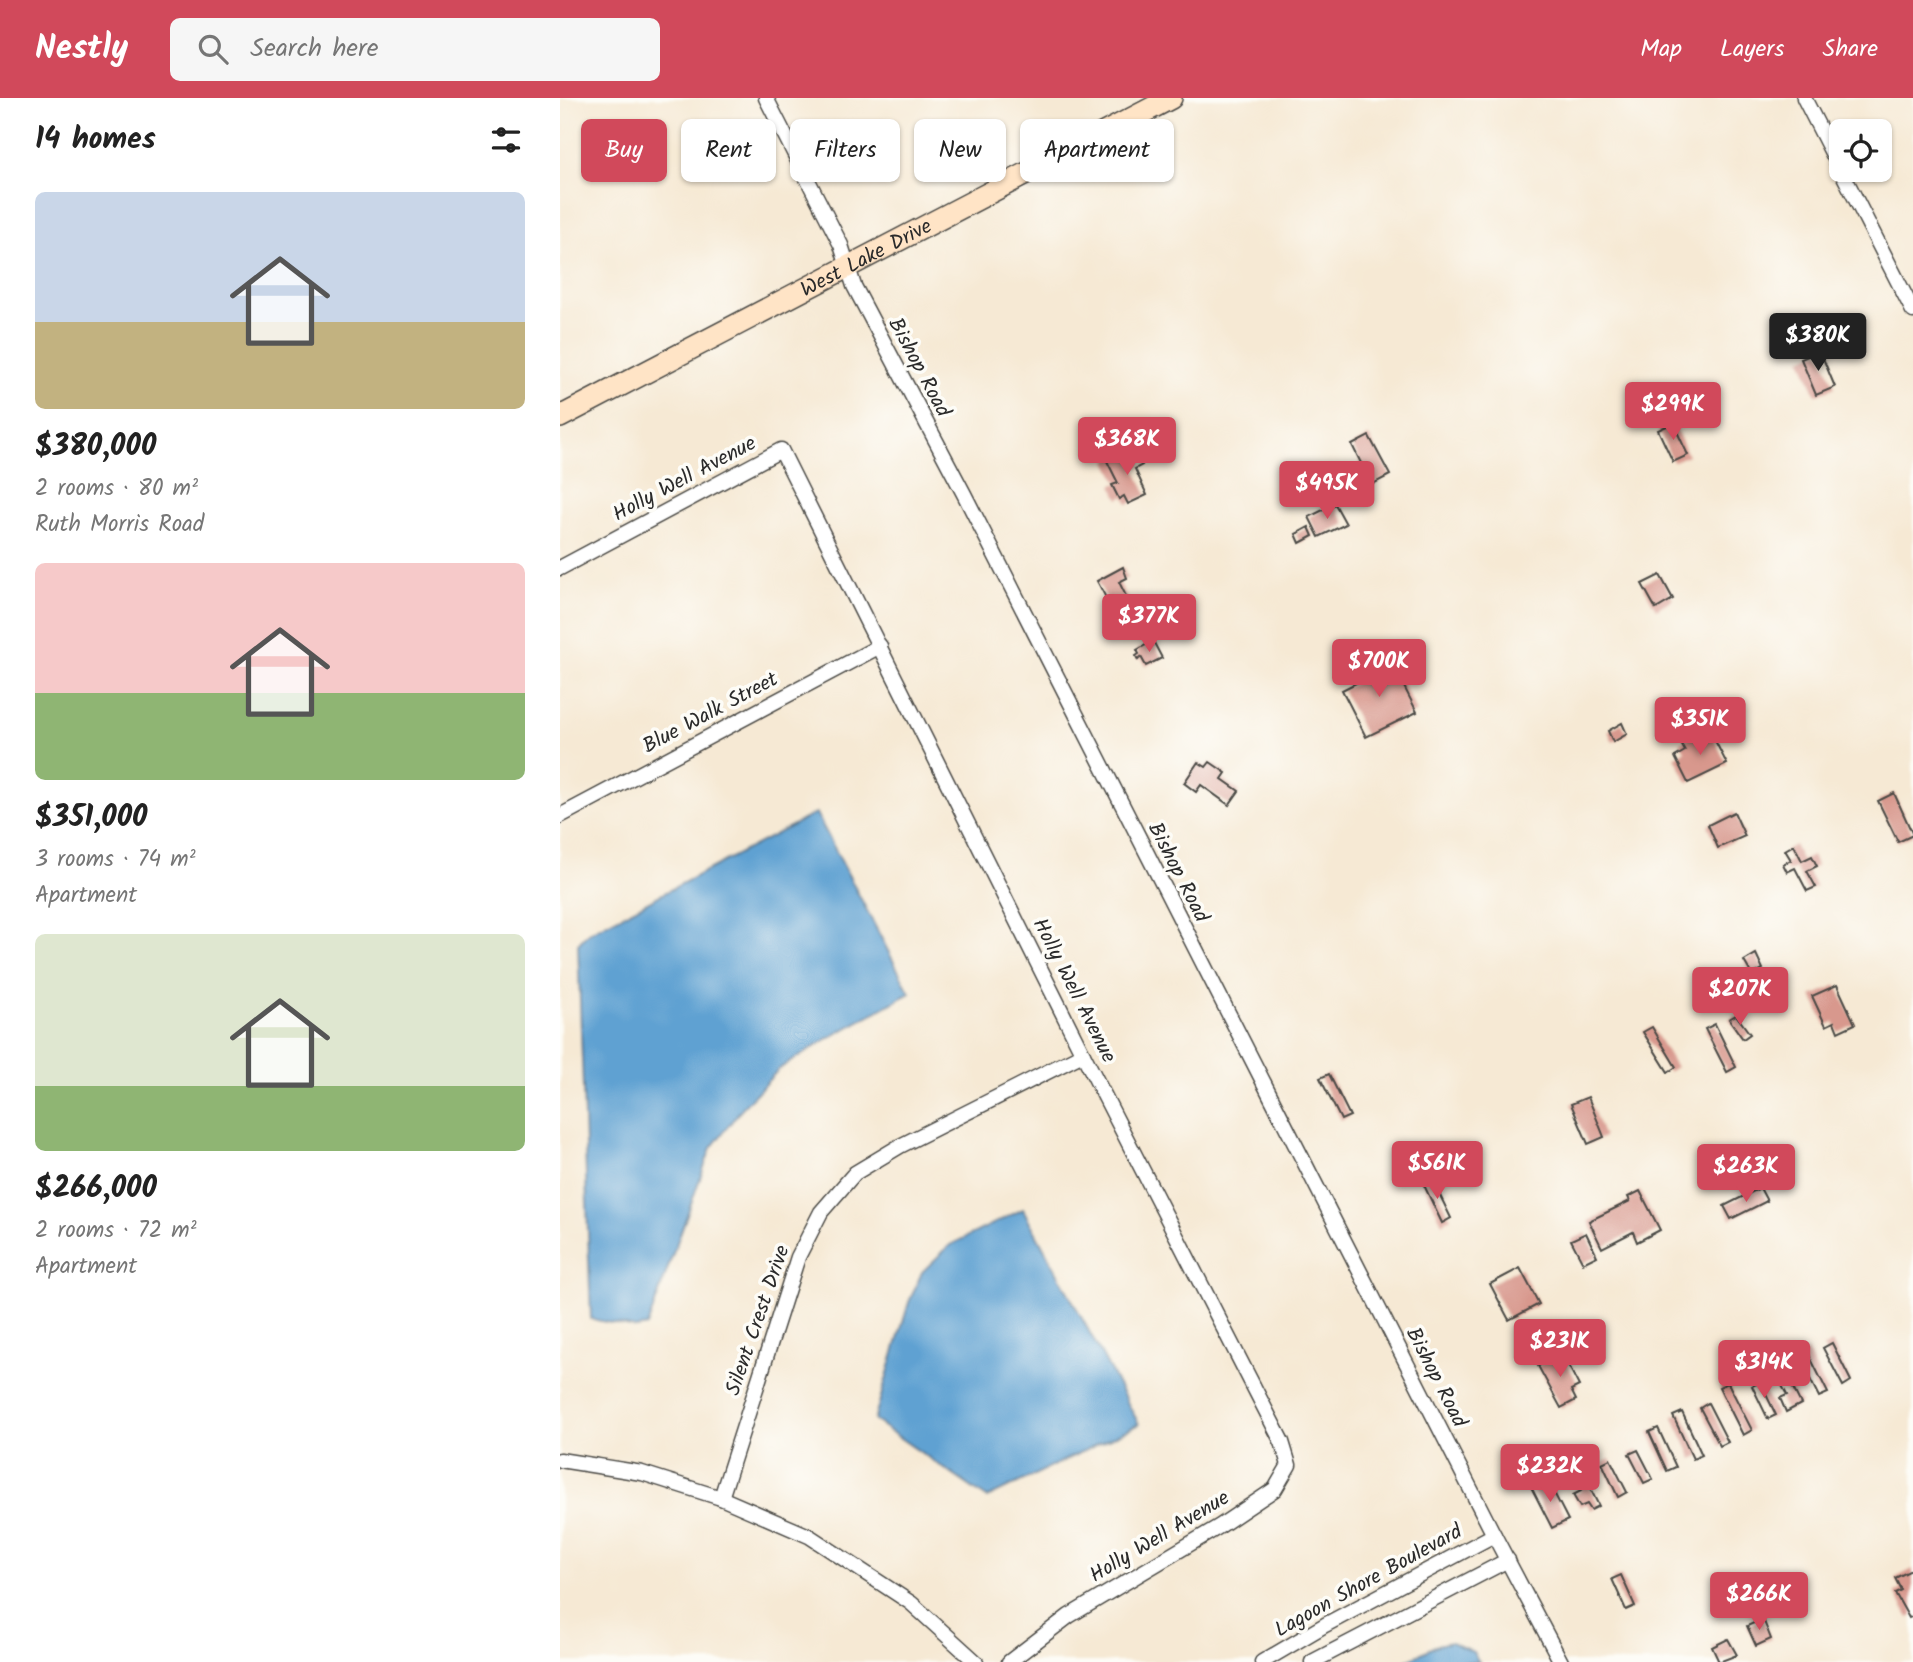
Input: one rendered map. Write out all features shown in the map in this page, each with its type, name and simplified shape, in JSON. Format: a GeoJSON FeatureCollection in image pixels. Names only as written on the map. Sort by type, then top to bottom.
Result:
{"type":"FeatureCollection","features":[{"type":"Feature","properties":{"kind":"street","name":"Bishop Road"},"geometry":{"type":"LineString","coordinates":[[766,98],[841,245],[854,286],[964,494],[1494,1535],[1562,1662]]}},
{"type":"Feature","properties":{"kind":"street","name":"West Lake Drive"},"geometry":{"type":"LineString","coordinates":[[560,417],[1171,98]]}},
{"type":"Feature","properties":{"kind":"street"},"geometry":{"type":"LineString","coordinates":[[1804,98],[1913,312]]}},
{"type":"Feature","properties":{"kind":"street","name":"Holly Well Avenue"},"geometry":{"type":"LineString","coordinates":[[560,568],[781,450],[1083,1054],[1282,1442],[1289,1465],[1275,1489],[1220,1526],[1069,1616],[1009,1662]]}},
{"type":"Feature","properties":{"kind":"street","name":"Blue Walk Street"},"geometry":{"type":"LineString","coordinates":[[560,816],[880,646]]}},
{"type":"Feature","properties":{"kind":"street","name":"Silent Crest Drive"},"geometry":{"type":"LineString","coordinates":[[721,1498],[797,1257],[821,1212],[855,1173],[900,1146],[1083,1054]]}},
{"type":"Feature","properties":{"kind":"street"},"geometry":{"type":"LineString","coordinates":[[560,1460],[642,1473],[721,1498],[809,1536],[911,1603],[976,1662]]}},
{"type":"Feature","properties":{"kind":"street","name":"Lagoon Shore Boulevard"},"geometry":{"type":"LineString","coordinates":[[1262,1662],[1325,1625],[1494,1535]]}},
{"type":"Feature","properties":{"kind":"street"},"geometry":{"type":"LineString","coordinates":[[1312,1662],[1508,1560]]}},
{"type":"Feature","properties":{"kind":"water"},"geometry":{"type":"Polygon","coordinates":[[[816,813],[910,993],[779,1069],[743,1107],[711,1148],[647,1326],[636,1328],[591,1319],[578,944],[588,933],[816,813]]]}},
{"type":"Feature","properties":{"kind":"water"},"geometry":{"type":"Polygon","coordinates":[[[1023,1209],[1139,1424],[987,1498],[874,1420],[909,1302],[922,1272],[950,1245],[1023,1209]]]}},
{"type":"Feature","properties":{"kind":"water"},"geometry":{"type":"Polygon","coordinates":[[[1451,1642],[1473,1652],[1479,1662],[1404,1662],[1437,1645],[1451,1642]]]}},
{"type":"Feature","properties":{"kind":"building"},"geometry":{"type":"Polygon","coordinates":[[[1820,351],[1835,387],[1816,395],[1801,359],[1820,351]]]}},
{"type":"Feature","properties":{"kind":"building"},"geometry":{"type":"Polygon","coordinates":[[[1673,423],[1688,455],[1673,462],[1658,430],[1673,423]]]}},
{"type":"Feature","properties":{"kind":"building"},"geometry":{"type":"Polygon","coordinates":[[[1369,436],[1390,475],[1373,484],[1367,473],[1361,476],[1356,466],[1361,463],[1352,445],[1369,436]]]}},
{"type":"Feature","properties":{"kind":"building"},"geometry":{"type":"Polygon","coordinates":[[[1126,451],[1129,458],[1137,455],[1142,465],[1135,469],[1147,495],[1128,504],[1124,496],[1119,499],[1112,485],[1118,483],[1107,461],[1126,451]]]}},
{"type":"Feature","properties":{"kind":"building"},"geometry":{"type":"Polygon","coordinates":[[[1335,504],[1346,524],[1319,537],[1309,517],[1335,504]]]}},
{"type":"Feature","properties":{"kind":"building"},"geometry":{"type":"Polygon","coordinates":[[[1309,527],[1313,536],[1300,543],[1296,534],[1309,527]]]}},
{"type":"Feature","properties":{"kind":"building"},"geometry":{"type":"Polygon","coordinates":[[[1123,567],[1127,578],[1119,582],[1130,604],[1114,613],[1097,581],[1123,567]]]}},
{"type":"Feature","properties":{"kind":"building"},"geometry":{"type":"Polygon","coordinates":[[[1660,575],[1673,599],[1656,609],[1642,584],[1660,575]]]}},
{"type":"Feature","properties":{"kind":"building"},"geometry":{"type":"Polygon","coordinates":[[[1153,641],[1162,658],[1146,666],[1141,657],[1138,660],[1137,650],[1153,641]]]}},
{"type":"Feature","properties":{"kind":"building"},"geometry":{"type":"Polygon","coordinates":[[[1373,662],[1377,672],[1393,665],[1417,712],[1366,737],[1342,690],[1366,678],[1361,668],[1373,662]]]}},
{"type":"Feature","properties":{"kind":"building"},"geometry":{"type":"Polygon","coordinates":[[[1622,723],[1627,734],[1613,742],[1608,731],[1622,723]]]}},
{"type":"Feature","properties":{"kind":"building"},"geometry":{"type":"Polygon","coordinates":[[[1710,731],[1727,764],[1688,783],[1675,757],[1685,751],[1680,742],[1710,731]]]}},
{"type":"Feature","properties":{"kind":"building"},"geometry":{"type":"Polygon","coordinates":[[[1198,762],[1206,767],[1210,762],[1226,773],[1222,779],[1239,791],[1229,805],[1201,785],[1196,792],[1184,783],[1198,762]]]}},
{"type":"Feature","properties":{"kind":"building"},"geometry":{"type":"Polygon","coordinates":[[[1894,793],[1913,835],[1898,842],[1878,801],[1894,793]]]}},
{"type":"Feature","properties":{"kind":"building"},"geometry":{"type":"Polygon","coordinates":[[[1734,812],[1745,836],[1718,848],[1708,825],[1734,812]]]}},
{"type":"Feature","properties":{"kind":"building"},"geometry":{"type":"Polygon","coordinates":[[[1794,845],[1802,861],[1812,856],[1817,866],[1807,871],[1816,887],[1807,891],[1795,868],[1787,872],[1783,864],[1791,860],[1785,850],[1794,845]]]}},
{"type":"Feature","properties":{"kind":"building"},"geometry":{"type":"Polygon","coordinates":[[[1756,954],[1763,969],[1752,975],[1744,961],[1756,954]]]}},
{"type":"Feature","properties":{"kind":"building"},"geometry":{"type":"Polygon","coordinates":[[[1837,985],[1855,1024],[1838,1032],[1834,1022],[1826,1026],[1812,996],[1837,985]]]}},
{"type":"Feature","properties":{"kind":"building"},"geometry":{"type":"Polygon","coordinates":[[[1736,1015],[1750,1034],[1743,1039],[1729,1019],[1736,1015]]]}},
{"type":"Feature","properties":{"kind":"building"},"geometry":{"type":"Polygon","coordinates":[[[1715,1024],[1736,1067],[1727,1072],[1705,1029],[1715,1024]]]}},
{"type":"Feature","properties":{"kind":"building"},"geometry":{"type":"Polygon","coordinates":[[[1652,1027],[1676,1067],[1668,1072],[1643,1032],[1652,1027]]]}},
{"type":"Feature","properties":{"kind":"building"},"geometry":{"type":"Polygon","coordinates":[[[1329,1074],[1350,1116],[1341,1120],[1320,1078],[1329,1074]]]}},
{"type":"Feature","properties":{"kind":"building"},"geometry":{"type":"Polygon","coordinates":[[[1588,1097],[1604,1137],[1588,1144],[1571,1104],[1588,1097]]]}},
{"type":"Feature","properties":{"kind":"building"},"geometry":{"type":"Polygon","coordinates":[[[1432,1179],[1451,1218],[1442,1223],[1423,1183],[1432,1179]]]}},
{"type":"Feature","properties":{"kind":"building"},"geometry":{"type":"Polygon","coordinates":[[[1760,1188],[1767,1201],[1731,1219],[1724,1206],[1760,1188]]]}},
{"type":"Feature","properties":{"kind":"building"},"geometry":{"type":"Polygon","coordinates":[[[1640,1191],[1660,1230],[1637,1242],[1633,1232],[1602,1248],[1589,1221],[1630,1201],[1628,1197],[1640,1191]]]}},
{"type":"Feature","properties":{"kind":"building"},"geometry":{"type":"Polygon","coordinates":[[[1586,1233],[1597,1256],[1583,1263],[1571,1240],[1586,1233]]]}},
{"type":"Feature","properties":{"kind":"building"},"geometry":{"type":"Polygon","coordinates":[[[1520,1268],[1539,1304],[1509,1320],[1490,1284],[1520,1268]]]}},
{"type":"Feature","properties":{"kind":"building"},"geometry":{"type":"Polygon","coordinates":[[[1832,1343],[1851,1381],[1843,1386],[1823,1348],[1832,1343]]]}},
{"type":"Feature","properties":{"kind":"building"},"geometry":{"type":"Polygon","coordinates":[[[1807,1351],[1828,1393],[1819,1397],[1798,1355],[1807,1351]]]}},
{"type":"Feature","properties":{"kind":"building"},"geometry":{"type":"Polygon","coordinates":[[[1562,1353],[1579,1386],[1571,1390],[1576,1400],[1561,1408],[1538,1366],[1562,1353]]]}},
{"type":"Feature","properties":{"kind":"building"},"geometry":{"type":"Polygon","coordinates":[[[1787,1376],[1801,1404],[1786,1412],[1780,1398],[1787,1395],[1779,1380],[1787,1376]]]}},
{"type":"Feature","properties":{"kind":"building"},"geometry":{"type":"Polygon","coordinates":[[[1760,1382],[1776,1415],[1768,1419],[1752,1386],[1760,1382]]]}},
{"type":"Feature","properties":{"kind":"building"},"geometry":{"type":"Polygon","coordinates":[[[1728,1383],[1752,1430],[1743,1435],[1719,1387],[1728,1383]]]}},
{"type":"Feature","properties":{"kind":"building"},"geometry":{"type":"Polygon","coordinates":[[[1708,1403],[1728,1442],[1720,1446],[1700,1408],[1708,1403]]]}},
{"type":"Feature","properties":{"kind":"building"},"geometry":{"type":"Polygon","coordinates":[[[1682,1412],[1702,1455],[1693,1459],[1673,1416],[1682,1412]]]}},
{"type":"Feature","properties":{"kind":"building"},"geometry":{"type":"Polygon","coordinates":[[[1658,1428],[1676,1467],[1667,1471],[1649,1432],[1658,1428]]]}},
{"type":"Feature","properties":{"kind":"building"},"geometry":{"type":"Polygon","coordinates":[[[1638,1450],[1653,1479],[1644,1483],[1629,1454],[1638,1450]]]}},
{"type":"Feature","properties":{"kind":"building"},"geometry":{"type":"Polygon","coordinates":[[[1610,1459],[1627,1492],[1618,1497],[1602,1463],[1610,1459]]]}},
{"type":"Feature","properties":{"kind":"building"},"geometry":{"type":"Polygon","coordinates":[[[1579,1466],[1599,1506],[1591,1510],[1587,1504],[1580,1507],[1573,1495],[1581,1491],[1571,1470],[1579,1466]]]}},
{"type":"Feature","properties":{"kind":"building"},"geometry":{"type":"Polygon","coordinates":[[[1547,1479],[1568,1520],[1552,1528],[1531,1487],[1547,1479]]]}},
{"type":"Feature","properties":{"kind":"building"},"geometry":{"type":"Polygon","coordinates":[[[1913,1569],[1913,1616],[1909,1618],[1895,1593],[1901,1590],[1895,1578],[1913,1569]]]}},
{"type":"Feature","properties":{"kind":"building"},"geometry":{"type":"Polygon","coordinates":[[[1621,1575],[1635,1606],[1626,1610],[1612,1579],[1621,1575]]]}},
{"type":"Feature","properties":{"kind":"building"},"geometry":{"type":"Polygon","coordinates":[[[1763,1619],[1771,1639],[1756,1646],[1747,1626],[1763,1619]]]}},
{"type":"Feature","properties":{"kind":"building"},"geometry":{"type":"Polygon","coordinates":[[[1728,1639],[1737,1655],[1719,1662],[1712,1647],[1728,1639]]]}}]}
